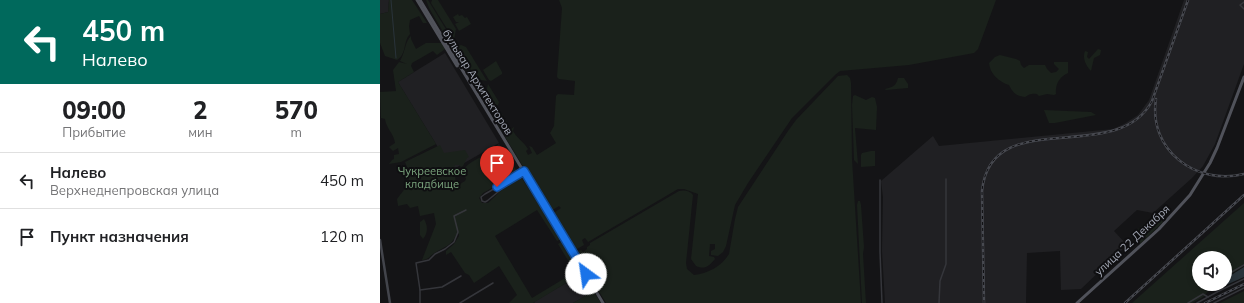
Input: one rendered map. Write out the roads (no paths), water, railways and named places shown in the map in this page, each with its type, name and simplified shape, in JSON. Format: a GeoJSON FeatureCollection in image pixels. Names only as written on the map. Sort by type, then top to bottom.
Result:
{"type":"FeatureCollection","features":[{"type":"Feature","properties":{"kind":"main road","name":"бульвар Архитекторов"},"geometry":{"type":"LineString","coordinates":[[417,0],[603,303]]}},
{"type":"Feature","properties":{"kind":"main road","name":"бульвар Архитекторов"},"geometry":{"type":"LineString","coordinates":[[420,0],[523,172]]}},
{"type":"Feature","properties":{"kind":"main road","name":"улица 22 Декабря"},"geometry":{"type":"LineString","coordinates":[[1077,303],[1159,229],[1190,195],[1210,163],[1217,148],[1244,77]]}},
{"type":"Feature","properties":{"kind":"main road"},"geometry":{"type":"LineString","coordinates":[[380,240],[390,303]]}},
{"type":"Feature","properties":{"kind":"street"},"geometry":{"type":"LineString","coordinates":[[1244,2],[1240,5],[1244,9]]}},
{"type":"Feature","properties":{"kind":"street"},"geometry":{"type":"LineString","coordinates":[[509,180],[504,187],[486,202],[482,201],[481,199],[483,195],[509,180],[523,172]]}},
{"type":"Feature","properties":{"kind":"street"},"geometry":{"type":"LineString","coordinates":[[939,303],[940,281],[946,264],[946,179]]}},
{"type":"Feature","properties":{"kind":"street"},"geometry":{"type":"LineString","coordinates":[[880,180],[882,303]]}},
{"type":"Feature","properties":{"kind":"street"},"geometry":{"type":"LineString","coordinates":[[420,303],[420,290],[416,263],[429,260],[435,254],[452,244],[458,232],[454,216],[466,210]]}},
{"type":"Feature","properties":{"kind":"street"},"geometry":{"type":"LineString","coordinates":[[1232,272],[1244,265]]}},
{"type":"Feature","properties":{"kind":"street"},"geometry":{"type":"LineString","coordinates":[[420,290],[439,287],[461,276]]}},
{"type":"Feature","properties":{"kind":"street"},"geometry":{"type":"LineString","coordinates":[[1232,285],[1244,279]]}},
{"type":"Feature","properties":{"kind":"street"},"geometry":{"type":"LineString","coordinates":[[460,303],[493,283]]}},
{"type":"Feature","properties":{"kind":"street"},"geometry":{"type":"LineString","coordinates":[[1214,303],[1244,288]]}},
{"type":"Feature","properties":{"kind":"street"},"geometry":{"type":"LineString","coordinates":[[1197,303],[1219,291]]}},
{"type":"Feature","properties":{"kind":"street"},"geometry":{"type":"LineString","coordinates":[[1188,303],[1203,294],[1208,297]]}},
{"type":"Feature","properties":{"kind":"waterway"},"geometry":{"type":"LineString","coordinates":[[391,0],[396,58]]}},
{"type":"Feature","properties":{"kind":"railway"},"geometry":{"type":"LineString","coordinates":[[984,303],[982,191],[990,165],[1007,149],[1031,142],[1085,136],[1112,131],[1135,120],[1152,101],[1188,0]]}},
{"type":"Feature","properties":{"kind":"railway"},"geometry":{"type":"LineString","coordinates":[[1156,99],[1156,117],[1160,134],[1168,148],[1179,160],[1193,169],[1209,175],[1226,176],[1244,174]]}},
{"type":"Feature","properties":{"kind":"railway"},"geometry":{"type":"LineString","coordinates":[[1125,303],[1244,195]]}},
{"type":"Feature","properties":{"kind":"railway"},"geometry":{"type":"LineString","coordinates":[[1205,303],[1244,284]]}},
{"type":"Feature","properties":{"kind":"park label","name":"Чукреевское кладбище"},"geometry":{"type":"Point","coordinates":[432,177]}}]}
